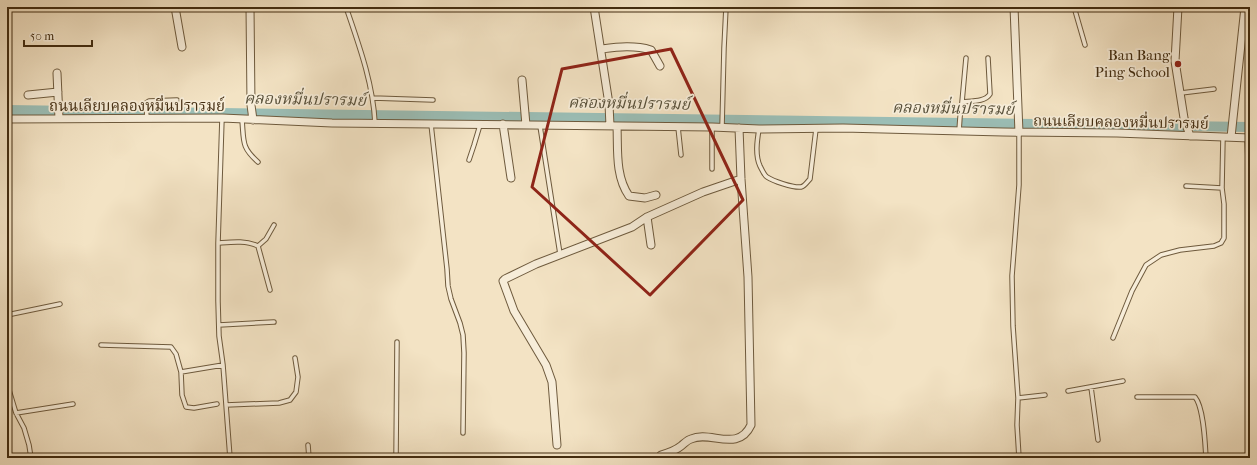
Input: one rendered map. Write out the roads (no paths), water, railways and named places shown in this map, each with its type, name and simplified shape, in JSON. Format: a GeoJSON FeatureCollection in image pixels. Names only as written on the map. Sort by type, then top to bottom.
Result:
{"type":"FeatureCollection","features":[{"type":"Feature","properties":{"kind":"street"},"geometry":{"type":"LineString","coordinates":[[175,7],[182,47]]}},
{"type":"Feature","properties":{"kind":"street"},"geometry":{"type":"LineString","coordinates":[[250,7],[251,105],[253,120]]}},
{"type":"Feature","properties":{"kind":"street"},"geometry":{"type":"LineString","coordinates":[[594,7],[618,167],[623,187],[629,196],[645,198],[656,195]]}},
{"type":"Feature","properties":{"kind":"street"},"geometry":{"type":"LineString","coordinates":[[1014,7],[1019,129]]}},
{"type":"Feature","properties":{"kind":"street"},"geometry":{"type":"LineString","coordinates":[[1178,7],[1175,61],[1184,118],[1189,133]]}},
{"type":"Feature","properties":{"kind":"street"},"geometry":{"type":"LineString","coordinates":[[1227,137],[1232,129],[1245,7]]}},
{"type":"Feature","properties":{"kind":"street"},"geometry":{"type":"LineString","coordinates":[[601,49],[632,46],[642,47],[651,50],[660,66]]}},
{"type":"Feature","properties":{"kind":"street"},"geometry":{"type":"LineString","coordinates":[[58,73],[59,119]]}},
{"type":"Feature","properties":{"kind":"street"},"geometry":{"type":"LineString","coordinates":[[522,80],[525,118]]}},
{"type":"Feature","properties":{"kind":"street"},"geometry":{"type":"LineString","coordinates":[[28,95],[58,92]]}},
{"type":"Feature","properties":{"kind":"street"},"geometry":{"type":"LineString","coordinates":[[578,102],[610,106]]}},
{"type":"Feature","properties":{"kind":"street","name":"ถนนเลียบคลองหมื่นปรารมย์"},"geometry":{"type":"LineString","coordinates":[[7,118],[222,118],[242,120],[375,121],[432,124],[503,124],[525,118],[540,125],[612,124],[759,129],[1019,129],[1117,133],[1189,133],[1249,138]]}},
{"type":"Feature","properties":{"kind":"street"},"geometry":{"type":"LineString","coordinates":[[503,124],[511,178]]}},
{"type":"Feature","properties":{"kind":"street"},"geometry":{"type":"LineString","coordinates":[[661,455],[673,451],[691,439],[709,438],[728,440],[740,437],[748,432],[751,425],[748,277],[739,128]]}},
{"type":"Feature","properties":{"kind":"street"},"geometry":{"type":"LineString","coordinates":[[557,445],[552,382],[546,365],[514,311],[503,281],[536,264],[632,228],[647,217],[703,192],[741,179]]}},
{"type":"Feature","properties":{"kind":"street"},"geometry":{"type":"LineString","coordinates":[[647,217],[651,246]]}},
{"type":"Feature","properties":{"kind":"lane"},"geometry":{"type":"LineString","coordinates":[[346,7],[363,56],[373,98],[375,121]]}},
{"type":"Feature","properties":{"kind":"lane"},"geometry":{"type":"LineString","coordinates":[[722,127],[726,7]]}},
{"type":"Feature","properties":{"kind":"lane"},"geometry":{"type":"LineString","coordinates":[[1074,7],[1084,45]]}},
{"type":"Feature","properties":{"kind":"lane"},"geometry":{"type":"LineString","coordinates":[[1081,7],[1109,9]]}},
{"type":"Feature","properties":{"kind":"lane"},"geometry":{"type":"LineString","coordinates":[[959,128],[966,58]]}},
{"type":"Feature","properties":{"kind":"lane"},"geometry":{"type":"LineString","coordinates":[[962,102],[984,100],[990,94],[988,58]]}},
{"type":"Feature","properties":{"kind":"lane"},"geometry":{"type":"LineString","coordinates":[[1180,92],[1214,89]]}},
{"type":"Feature","properties":{"kind":"lane"},"geometry":{"type":"LineString","coordinates":[[373,98],[433,100]]}},
{"type":"Feature","properties":{"kind":"lane"},"geometry":{"type":"LineString","coordinates":[[147,119],[145,106],[149,101],[177,100]]}},
{"type":"Feature","properties":{"kind":"lane"},"geometry":{"type":"LineString","coordinates":[[222,118],[218,243],[219,325],[230,458]]}},
{"type":"Feature","properties":{"kind":"lane"},"geometry":{"type":"LineString","coordinates":[[242,120],[244,146],[250,155],[258,162]]}},
{"type":"Feature","properties":{"kind":"lane"},"geometry":{"type":"LineString","coordinates":[[432,124],[448,269],[448,286],[463,336],[463,433]]}},
{"type":"Feature","properties":{"kind":"lane"},"geometry":{"type":"LineString","coordinates":[[468,160],[480,124]]}},
{"type":"Feature","properties":{"kind":"lane"},"geometry":{"type":"LineString","coordinates":[[540,125],[560,255]]}},
{"type":"Feature","properties":{"kind":"lane"},"geometry":{"type":"LineString","coordinates":[[678,127],[681,155]]}},
{"type":"Feature","properties":{"kind":"lane"},"geometry":{"type":"LineString","coordinates":[[712,127],[712,169]]}},
{"type":"Feature","properties":{"kind":"lane"},"geometry":{"type":"LineString","coordinates":[[759,129],[757,143],[758,155],[760,165],[766,176],[775,181],[800,187],[806,184],[810,179],[816,128]]}},
{"type":"Feature","properties":{"kind":"lane"},"geometry":{"type":"LineString","coordinates":[[1019,129],[1019,186],[1012,276],[1013,326],[1018,398],[1017,425],[1019,458]]}},
{"type":"Feature","properties":{"kind":"lane"},"geometry":{"type":"LineString","coordinates":[[1113,338],[1132,291],[1146,265],[1161,255],[1180,250],[1214,246],[1221,243],[1224,238],[1224,204],[1222,188],[1227,137]]}},
{"type":"Feature","properties":{"kind":"lane"},"geometry":{"type":"LineString","coordinates":[[1249,138],[1248,161],[1250,164]]}},
{"type":"Feature","properties":{"kind":"lane"},"geometry":{"type":"LineString","coordinates":[[1186,186],[1222,188]]}},
{"type":"Feature","properties":{"kind":"lane"},"geometry":{"type":"LineString","coordinates":[[258,246],[266,239],[274,225]]}},
{"type":"Feature","properties":{"kind":"lane"},"geometry":{"type":"LineString","coordinates":[[218,243],[253,243],[258,246],[270,290]]}},
{"type":"Feature","properties":{"kind":"lane"},"geometry":{"type":"LineString","coordinates":[[7,315],[60,304]]}},
{"type":"Feature","properties":{"kind":"lane"},"geometry":{"type":"LineString","coordinates":[[219,325],[274,322]]}},
{"type":"Feature","properties":{"kind":"lane"},"geometry":{"type":"LineString","coordinates":[[396,458],[397,342]]}},
{"type":"Feature","properties":{"kind":"lane"},"geometry":{"type":"LineString","coordinates":[[100,345],[170,347],[176,354],[181,372],[182,395],[186,407],[194,408],[217,404]]}},
{"type":"Feature","properties":{"kind":"lane"},"geometry":{"type":"LineString","coordinates":[[226,405],[279,403],[290,400],[296,392],[298,377],[296,358]]}},
{"type":"Feature","properties":{"kind":"lane"},"geometry":{"type":"LineString","coordinates":[[181,372],[223,365]]}},
{"type":"Feature","properties":{"kind":"lane"},"geometry":{"type":"LineString","coordinates":[[7,375],[9,390],[16,413],[24,428],[31,458]]}},
{"type":"Feature","properties":{"kind":"lane"},"geometry":{"type":"LineString","coordinates":[[1068,391],[1123,381]]}},
{"type":"Feature","properties":{"kind":"lane"},"geometry":{"type":"LineString","coordinates":[[1091,387],[1098,440]]}},
{"type":"Feature","properties":{"kind":"lane"},"geometry":{"type":"LineString","coordinates":[[1018,398],[1045,395]]}},
{"type":"Feature","properties":{"kind":"lane"},"geometry":{"type":"LineString","coordinates":[[1137,398],[1195,398],[1198,401],[1201,413],[1206,458]]}},
{"type":"Feature","properties":{"kind":"lane"},"geometry":{"type":"LineString","coordinates":[[16,413],[73,404]]}},
{"type":"Feature","properties":{"kind":"lane"},"geometry":{"type":"LineString","coordinates":[[308,445],[309,458]]}},
{"type":"Feature","properties":{"kind":"waterway","name":"คลองหมื่นปรารมย์"},"geometry":{"type":"LineString","coordinates":[[7,110],[1250,127]]}},
{"type":"Feature","properties":{"kind":"place","name":"Ban Bang Ping School"},"geometry":{"type":"Point","coordinates":[1178,64]}}]}
